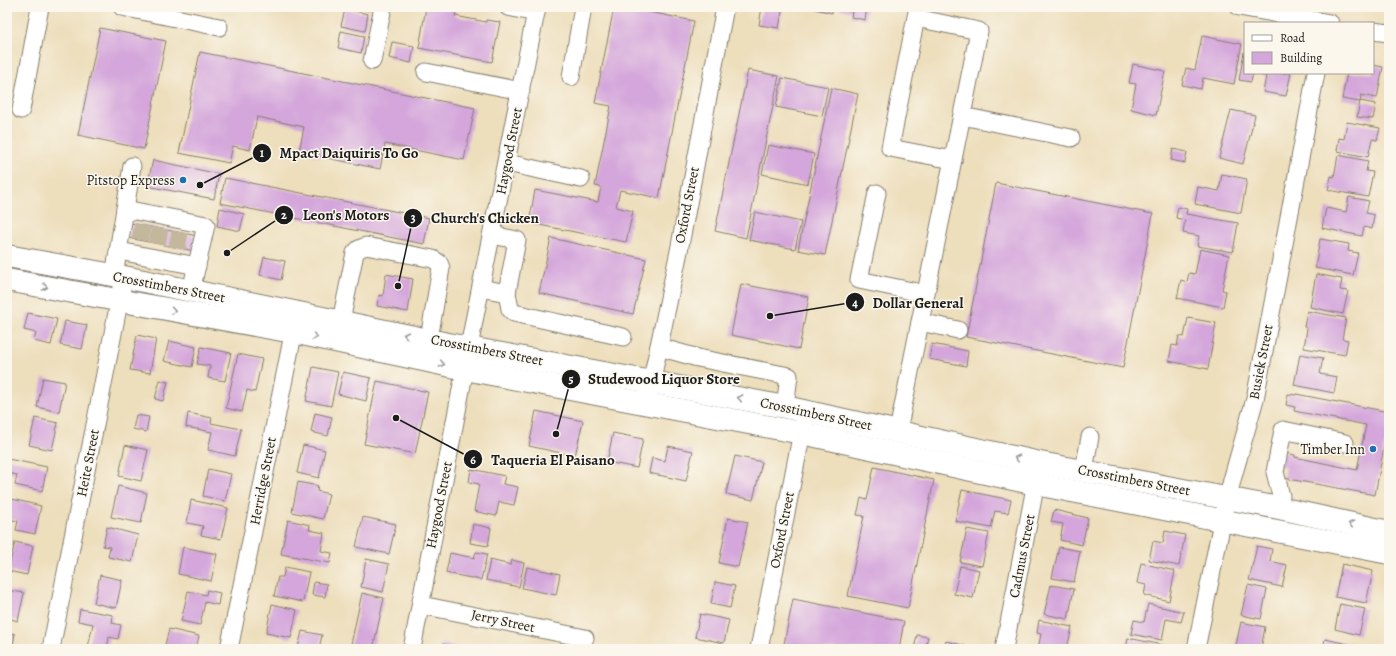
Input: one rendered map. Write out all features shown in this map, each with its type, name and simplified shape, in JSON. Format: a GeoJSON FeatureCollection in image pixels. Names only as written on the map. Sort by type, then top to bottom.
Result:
{"type":"FeatureCollection","features":[{"type":"Feature","properties":{"kind":"main road","name":"Crosstimbers Street"},"geometry":{"type":"LineString","coordinates":[[7,256],[119,276],[191,291],[295,322],[465,369],[802,433],[1036,484],[1389,553]]}},
{"type":"Feature","properties":{"kind":"main road","name":"Crosstimbers Street"},"geometry":{"type":"LineString","coordinates":[[7,280],[120,301],[295,322],[341,321],[469,348],[806,411],[1040,463],[1084,470],[1279,508],[1389,532]]}},
{"type":"Feature","properties":{"kind":"street"},"geometry":{"type":"LineString","coordinates":[[21,110],[40,7]]}},
{"type":"Feature","properties":{"kind":"street"},"geometry":{"type":"LineString","coordinates":[[122,7],[200,15],[219,27]]}},
{"type":"Feature","properties":{"kind":"street"},"geometry":{"type":"LineString","coordinates":[[372,61],[383,7]]}},
{"type":"Feature","properties":{"kind":"street"},"geometry":{"type":"LineString","coordinates":[[508,7],[536,10]]}},
{"type":"Feature","properties":{"kind":"street"},"geometry":{"type":"LineString","coordinates":[[571,77],[582,7]]}},
{"type":"Feature","properties":{"kind":"street","name":"Oxford Street"},"geometry":{"type":"LineString","coordinates":[[647,403],[679,251],[725,7]]}},
{"type":"Feature","properties":{"kind":"street"},"geometry":{"type":"LineString","coordinates":[[1248,8],[1322,19]]}},
{"type":"Feature","properties":{"kind":"street","name":"Haygood Street"},"geometry":{"type":"LineString","coordinates":[[412,649],[469,348],[536,10]]}},
{"type":"Feature","properties":{"kind":"street"},"geometry":{"type":"LineString","coordinates":[[898,431],[926,294],[979,31],[917,12],[890,148],[953,160]]}},
{"type":"Feature","properties":{"kind":"street"},"geometry":{"type":"LineString","coordinates":[[1374,30],[1389,33]]}},
{"type":"Feature","properties":{"kind":"street"},"geometry":{"type":"LineString","coordinates":[[426,72],[521,91]]}},
{"type":"Feature","properties":{"kind":"street","name":"Busiek Street"},"geometry":{"type":"LineString","coordinates":[[1196,649],[1222,521],[1254,399],[1316,74]]}},
{"type":"Feature","properties":{"kind":"street"},"geometry":{"type":"LineString","coordinates":[[962,116],[1071,138]]}},
{"type":"Feature","properties":{"kind":"street"},"geometry":{"type":"LineString","coordinates":[[506,163],[581,179]]}},
{"type":"Feature","properties":{"kind":"street","name":"Heite Street"},"geometry":{"type":"LineString","coordinates":[[52,649],[120,301],[119,251],[132,166]]}},
{"type":"Feature","properties":{"kind":"street"},"geometry":{"type":"LineString","coordinates":[[877,193],[860,280],[926,294]]}},
{"type":"Feature","properties":{"kind":"street"},"geometry":{"type":"LineString","coordinates":[[125,209],[150,235],[178,240],[206,225],[191,291]]}},
{"type":"Feature","properties":{"kind":"street"},"geometry":{"type":"LineString","coordinates":[[492,234],[517,240],[507,293],[510,309],[514,313],[623,337]]}},
{"type":"Feature","properties":{"kind":"street"},"geometry":{"type":"LineString","coordinates":[[119,251],[150,235],[178,240],[197,266]]}},
{"type":"Feature","properties":{"kind":"street"},"geometry":{"type":"LineString","coordinates":[[341,321],[355,253],[359,248],[366,246],[396,252],[439,262],[441,268],[429,339]]}},
{"type":"Feature","properties":{"kind":"street"},"geometry":{"type":"LineString","coordinates":[[481,288],[507,293]]}},
{"type":"Feature","properties":{"kind":"street","name":"Herridge Street"},"geometry":{"type":"LineString","coordinates":[[229,649],[295,322]]}},
{"type":"Feature","properties":{"kind":"street"},"geometry":{"type":"LineString","coordinates":[[920,322],[958,330]]}},
{"type":"Feature","properties":{"kind":"street"},"geometry":{"type":"LineString","coordinates":[[659,347],[698,358],[789,376],[784,407]]}},
{"type":"Feature","properties":{"kind":"street","name":"Oxford Street"},"geometry":{"type":"LineString","coordinates":[[759,649],[806,411]]}},
{"type":"Feature","properties":{"kind":"street"},"geometry":{"type":"LineString","coordinates":[[1279,508],[1281,496],[1275,472],[1283,430],[1345,443]]}},
{"type":"Feature","properties":{"kind":"street"},"geometry":{"type":"LineString","coordinates":[[1084,470],[1090,437]]}},
{"type":"Feature","properties":{"kind":"street","name":"Cadmus Street"},"geometry":{"type":"LineString","coordinates":[[1004,649],[1040,463]]}},
{"type":"Feature","properties":{"kind":"street","name":"Jerry Street"},"geometry":{"type":"LineString","coordinates":[[420,604],[586,638]]}},
{"type":"Feature","properties":{"kind":"building"},"geometry":{"type":"Polygon","coordinates":[[[358,7],[370,7],[369,10],[358,7]]]}},
{"type":"Feature","properties":{"kind":"building"},"geometry":{"type":"Polygon","coordinates":[[[426,7],[457,7],[455,16],[486,22],[486,20],[500,22],[492,62],[419,48],[426,7]]]}},
{"type":"Feature","properties":{"kind":"building"},"geometry":{"type":"Polygon","coordinates":[[[614,7],[624,7],[694,21],[659,198],[620,190],[616,207],[633,211],[626,242],[529,223],[535,190],[598,202],[601,187],[595,186],[611,106],[595,103],[614,7]]]}},
{"type":"Feature","properties":{"kind":"building"},"geometry":{"type":"Polygon","coordinates":[[[762,7],[783,7],[779,28],[759,25],[762,7]]]}},
{"type":"Feature","properties":{"kind":"building"},"geometry":{"type":"Polygon","coordinates":[[[815,7],[833,7],[832,13],[815,9],[815,7]]]}},
{"type":"Feature","properties":{"kind":"building"},"geometry":{"type":"Polygon","coordinates":[[[834,7],[867,7],[865,20],[851,17],[852,12],[834,7]]]}},
{"type":"Feature","properties":{"kind":"building"},"geometry":{"type":"Polygon","coordinates":[[[345,9],[368,14],[365,31],[341,26],[345,9]]]}},
{"type":"Feature","properties":{"kind":"building"},"geometry":{"type":"Polygon","coordinates":[[[100,28],[166,41],[144,149],[78,135],[100,28]]]}},
{"type":"Feature","properties":{"kind":"building"},"geometry":{"type":"Polygon","coordinates":[[[341,31],[364,36],[361,53],[338,48],[341,31]]]}},
{"type":"Feature","properties":{"kind":"building"},"geometry":{"type":"Polygon","coordinates":[[[1202,36],[1242,44],[1234,84],[1203,78],[1201,89],[1182,85],[1186,68],[1195,70],[1202,36]]]}},
{"type":"Feature","properties":{"kind":"building"},"geometry":{"type":"Polygon","coordinates":[[[392,42],[414,46],[411,63],[389,58],[392,42]]]}},
{"type":"Feature","properties":{"kind":"building"},"geometry":{"type":"Polygon","coordinates":[[[200,52],[475,108],[464,160],[385,144],[380,169],[299,152],[304,127],[257,117],[250,150],[233,146],[229,163],[179,153],[200,52]]]}},
{"type":"Feature","properties":{"kind":"building"},"geometry":{"type":"Polygon","coordinates":[[[1244,52],[1244,74],[1253,74],[1251,82],[1239,80],[1244,52]]]}},
{"type":"Feature","properties":{"kind":"building"},"geometry":{"type":"Polygon","coordinates":[[[1133,64],[1165,71],[1156,115],[1131,109],[1136,84],[1129,83],[1133,64]]]}},
{"type":"Feature","properties":{"kind":"building"},"geometry":{"type":"Polygon","coordinates":[[[1374,65],[1383,67],[1377,98],[1361,95],[1360,102],[1342,99],[1347,74],[1374,74],[1374,65]]]}},
{"type":"Feature","properties":{"kind":"building"},"geometry":{"type":"Polygon","coordinates":[[[748,70],[779,76],[746,238],[715,231],[748,70]]]}},
{"type":"Feature","properties":{"kind":"building"},"geometry":{"type":"Polygon","coordinates":[[[1258,74],[1291,74],[1286,96],[1263,92],[1266,76],[1258,74]]]}},
{"type":"Feature","properties":{"kind":"building"},"geometry":{"type":"Polygon","coordinates":[[[782,78],[828,87],[822,116],[776,107],[782,78]]]}},
{"type":"Feature","properties":{"kind":"building"},"geometry":{"type":"Polygon","coordinates":[[[831,88],[858,94],[825,255],[798,250],[831,88]]]}},
{"type":"Feature","properties":{"kind":"building"},"geometry":{"type":"Polygon","coordinates":[[[1360,101],[1376,104],[1373,119],[1357,117],[1360,101]]]}},
{"type":"Feature","properties":{"kind":"building"},"geometry":{"type":"Polygon","coordinates":[[[1231,110],[1255,115],[1243,164],[1219,158],[1231,110]]]}},
{"type":"Feature","properties":{"kind":"building"},"geometry":{"type":"Polygon","coordinates":[[[1347,122],[1380,128],[1377,140],[1372,139],[1368,157],[1337,151],[1339,138],[1344,139],[1347,122]]]}},
{"type":"Feature","properties":{"kind":"building"},"geometry":{"type":"Polygon","coordinates":[[[768,145],[814,154],[808,184],[762,174],[768,145]]]}},
{"type":"Feature","properties":{"kind":"building"},"geometry":{"type":"Polygon","coordinates":[[[1173,149],[1187,152],[1185,163],[1171,160],[1173,149]]]}},
{"type":"Feature","properties":{"kind":"building"},"geometry":{"type":"Polygon","coordinates":[[[1338,155],[1368,161],[1366,171],[1373,172],[1368,197],[1328,190],[1331,176],[1334,177],[1338,155]]]}},
{"type":"Feature","properties":{"kind":"building","name":"Pitstop Express"},"geometry":{"type":"Polygon","coordinates":[[[153,160],[219,174],[214,199],[147,186],[153,160]]]}},
{"type":"Feature","properties":{"kind":"building"},"geometry":{"type":"Polygon","coordinates":[[[1222,174],[1247,179],[1241,213],[1195,204],[1198,187],[1219,191],[1222,174]]]}},
{"type":"Feature","properties":{"kind":"building"},"geometry":{"type":"Polygon","coordinates":[[[225,178],[429,218],[424,244],[220,203],[225,178]]]}},
{"type":"Feature","properties":{"kind":"building"},"geometry":{"type":"Polygon","coordinates":[[[996,183],[1153,214],[1123,368],[966,337],[996,183]]]}},
{"type":"Feature","properties":{"kind":"building"},"geometry":{"type":"Polygon","coordinates":[[[1349,197],[1369,201],[1366,213],[1374,215],[1372,229],[1364,227],[1362,236],[1322,228],[1326,208],[1346,212],[1349,197]]]}},
{"type":"Feature","properties":{"kind":"building"},"geometry":{"type":"Polygon","coordinates":[[[1178,207],[1187,209],[1186,214],[1238,223],[1233,252],[1197,246],[1199,236],[1183,233],[1185,220],[1176,218],[1178,207]]]}},
{"type":"Feature","properties":{"kind":"building"},"geometry":{"type":"Polygon","coordinates":[[[220,208],[244,214],[240,231],[217,226],[220,208]]]}},
{"type":"Feature","properties":{"kind":"building"},"geometry":{"type":"Polygon","coordinates":[[[755,212],[801,222],[795,249],[749,240],[755,212]]]}},
{"type":"Feature","properties":{"kind":"building","name":"Pitstop Express"},"geometry":{"type":"Polygon","coordinates":[[[131,223],[198,236],[195,251],[128,238],[131,223]]]}},
{"type":"Feature","properties":{"kind":"building"},"geometry":{"type":"Polygon","coordinates":[[[551,238],[646,259],[633,314],[539,293],[551,238]]]}},
{"type":"Feature","properties":{"kind":"building"},"geometry":{"type":"Polygon","coordinates":[[[1320,239],[1349,244],[1348,251],[1358,253],[1353,275],[1315,268],[1320,239]]]}},
{"type":"Feature","properties":{"kind":"building"},"geometry":{"type":"Polygon","coordinates":[[[1200,249],[1229,255],[1222,290],[1226,291],[1223,307],[1177,298],[1181,280],[1187,282],[1189,273],[1195,274],[1200,249]]]}},
{"type":"Feature","properties":{"kind":"building"},"geometry":{"type":"Polygon","coordinates":[[[264,257],[285,261],[281,280],[260,275],[264,257]]]}},
{"type":"Feature","properties":{"kind":"building"},"geometry":{"type":"Polygon","coordinates":[[[386,274],[413,279],[408,312],[377,306],[379,295],[383,296],[386,274]]]}},
{"type":"Feature","properties":{"kind":"building"},"geometry":{"type":"Polygon","coordinates":[[[1316,274],[1342,279],[1340,290],[1348,291],[1343,314],[1310,307],[1316,274]]]}},
{"type":"Feature","properties":{"kind":"building"},"geometry":{"type":"Polygon","coordinates":[[[741,284],[809,297],[799,349],[731,335],[741,284]]]}},
{"type":"Feature","properties":{"kind":"building"},"geometry":{"type":"Polygon","coordinates":[[[1307,311],[1346,318],[1342,339],[1348,340],[1345,355],[1304,348],[1307,328],[1304,327],[1307,311]]]}},
{"type":"Feature","properties":{"kind":"building"},"geometry":{"type":"Polygon","coordinates":[[[28,313],[57,319],[51,345],[34,341],[36,333],[24,330],[28,313]]]}},
{"type":"Feature","properties":{"kind":"building"},"geometry":{"type":"Polygon","coordinates":[[[1188,318],[1216,323],[1208,369],[1169,361],[1172,345],[1177,346],[1179,336],[1184,337],[1188,318]]]}},
{"type":"Feature","properties":{"kind":"building"},"geometry":{"type":"Polygon","coordinates":[[[65,321],[87,325],[82,349],[60,345],[65,321]]]}},
{"type":"Feature","properties":{"kind":"building"},"geometry":{"type":"Polygon","coordinates":[[[137,335],[156,339],[150,373],[130,370],[137,335]]]}},
{"type":"Feature","properties":{"kind":"building"},"geometry":{"type":"Polygon","coordinates":[[[169,341],[196,347],[192,367],[164,361],[169,341]]]}},
{"type":"Feature","properties":{"kind":"building"},"geometry":{"type":"Polygon","coordinates":[[[932,344],[968,351],[966,366],[929,359],[932,344]]]}},
{"type":"Feature","properties":{"kind":"building"},"geometry":{"type":"Polygon","coordinates":[[[201,347],[231,353],[225,381],[208,378],[210,366],[197,364],[201,347]]]}},
{"type":"Feature","properties":{"kind":"building"},"geometry":{"type":"Polygon","coordinates":[[[238,354],[262,359],[255,392],[247,390],[242,412],[226,408],[238,354]]]}},
{"type":"Feature","properties":{"kind":"building"},"geometry":{"type":"Polygon","coordinates":[[[1300,354],[1323,358],[1320,374],[1337,377],[1334,393],[1294,385],[1300,354]]]}},
{"type":"Feature","properties":{"kind":"building"},"geometry":{"type":"Polygon","coordinates":[[[313,367],[338,372],[331,406],[306,401],[313,367]]]}},
{"type":"Feature","properties":{"kind":"building"},"geometry":{"type":"Polygon","coordinates":[[[343,372],[371,378],[366,401],[338,394],[343,372]]]}},
{"type":"Feature","properties":{"kind":"building"},"geometry":{"type":"Polygon","coordinates":[[[43,378],[65,382],[59,412],[37,407],[43,378]]]}},
{"type":"Feature","properties":{"kind":"building"},"geometry":{"type":"Polygon","coordinates":[[[160,380],[168,382],[163,401],[155,399],[160,380]]]}},
{"type":"Feature","properties":{"kind":"building"},"geometry":{"type":"Polygon","coordinates":[[[377,381],[428,392],[415,454],[364,444],[377,381]]]}},
{"type":"Feature","properties":{"kind":"building","name":"Timber Inn"},"geometry":{"type":"Polygon","coordinates":[[[1288,394],[1296,394],[1389,412],[1389,420],[1375,495],[1283,478],[1285,467],[1274,464],[1277,451],[1295,455],[1295,457],[1357,470],[1366,425],[1294,411],[1295,407],[1286,405],[1288,394]]]}},
{"type":"Feature","properties":{"kind":"building"},"geometry":{"type":"Polygon","coordinates":[[[536,411],[583,421],[575,456],[529,446],[536,411]]]}},
{"type":"Feature","properties":{"kind":"building"},"geometry":{"type":"Polygon","coordinates":[[[188,413],[212,418],[211,423],[241,429],[235,456],[208,450],[212,432],[186,427],[188,413]]]}},
{"type":"Feature","properties":{"kind":"building"},"geometry":{"type":"Polygon","coordinates":[[[315,413],[332,417],[328,436],[311,432],[315,413]]]}},
{"type":"Feature","properties":{"kind":"building"},"geometry":{"type":"Polygon","coordinates":[[[136,415],[149,417],[146,432],[133,429],[136,415]]]}},
{"type":"Feature","properties":{"kind":"building"},"geometry":{"type":"Polygon","coordinates":[[[35,418],[58,423],[52,450],[29,445],[35,418]]]}},
{"type":"Feature","properties":{"kind":"building"},"geometry":{"type":"Polygon","coordinates":[[[613,433],[643,439],[637,468],[607,462],[613,433]]]}},
{"type":"Feature","properties":{"kind":"building"},"geometry":{"type":"Polygon","coordinates":[[[125,445],[148,450],[141,481],[119,476],[125,445]]]}},
{"type":"Feature","properties":{"kind":"building"},"geometry":{"type":"Polygon","coordinates":[[[303,445],[325,450],[319,478],[297,473],[303,445]]]}},
{"type":"Feature","properties":{"kind":"building"},"geometry":{"type":"Polygon","coordinates":[[[668,446],[693,451],[686,481],[649,473],[652,458],[665,461],[668,446]]]}},
{"type":"Feature","properties":{"kind":"building"},"geometry":{"type":"Polygon","coordinates":[[[735,456],[762,462],[753,500],[726,494],[735,456]]]}},
{"type":"Feature","properties":{"kind":"building"},"geometry":{"type":"Polygon","coordinates":[[[8,459],[47,467],[42,491],[15,485],[17,475],[7,473],[8,459]]]}},
{"type":"Feature","properties":{"kind":"building"},"geometry":{"type":"Polygon","coordinates":[[[874,467],[934,480],[908,608],[848,596],[864,516],[857,515],[861,498],[867,500],[874,467]]]}},
{"type":"Feature","properties":{"kind":"building"},"geometry":{"type":"Polygon","coordinates":[[[208,469],[231,474],[225,501],[203,496],[208,469]]]}},
{"type":"Feature","properties":{"kind":"building"},"geometry":{"type":"Polygon","coordinates":[[[471,469],[505,476],[503,484],[518,487],[514,505],[499,502],[496,516],[474,511],[479,484],[469,482],[471,469]]]}},
{"type":"Feature","properties":{"kind":"building"},"geometry":{"type":"Polygon","coordinates":[[[298,482],[318,486],[317,491],[329,494],[323,519],[292,512],[298,482]]]}},
{"type":"Feature","properties":{"kind":"building"},"geometry":{"type":"Polygon","coordinates":[[[118,486],[147,493],[141,523],[111,517],[118,486]]]}},
{"type":"Feature","properties":{"kind":"building"},"geometry":{"type":"Polygon","coordinates":[[[962,490],[1011,500],[1008,513],[995,511],[991,528],[955,521],[962,490]]]}},
{"type":"Feature","properties":{"kind":"building"},"geometry":{"type":"Polygon","coordinates":[[[12,499],[41,506],[35,534],[16,530],[18,521],[7,519],[12,499]]]}},
{"type":"Feature","properties":{"kind":"building"},"geometry":{"type":"Polygon","coordinates":[[[191,500],[228,508],[221,539],[201,535],[203,526],[187,523],[191,500]]]}},
{"type":"Feature","properties":{"kind":"building"},"geometry":{"type":"Polygon","coordinates":[[[1054,510],[1088,518],[1082,545],[1060,540],[1063,524],[1051,522],[1054,510]]]}},
{"type":"Feature","properties":{"kind":"building"},"geometry":{"type":"Polygon","coordinates":[[[363,517],[396,524],[389,554],[356,547],[363,517]]]}},
{"type":"Feature","properties":{"kind":"building"},"geometry":{"type":"Polygon","coordinates":[[[728,518],[748,522],[738,567],[719,563],[728,518]]]}},
{"type":"Feature","properties":{"kind":"building"},"geometry":{"type":"Polygon","coordinates":[[[288,520],[310,525],[309,530],[324,533],[321,551],[332,553],[330,563],[281,554],[288,520]]]}},
{"type":"Feature","properties":{"kind":"building"},"geometry":{"type":"Polygon","coordinates":[[[473,524],[491,528],[488,546],[470,543],[473,524]]]}},
{"type":"Feature","properties":{"kind":"building"},"geometry":{"type":"Polygon","coordinates":[[[107,527],[138,535],[132,562],[108,557],[110,547],[103,546],[107,527]]]}},
{"type":"Feature","properties":{"kind":"building"},"geometry":{"type":"Polygon","coordinates":[[[967,529],[989,533],[982,566],[960,562],[967,529]]]}},
{"type":"Feature","properties":{"kind":"building"},"geometry":{"type":"Polygon","coordinates":[[[1165,531],[1185,535],[1179,566],[1149,560],[1153,541],[1163,543],[1165,531]]]}},
{"type":"Feature","properties":{"kind":"building"},"geometry":{"type":"Polygon","coordinates":[[[15,542],[33,546],[27,575],[8,571],[15,542]]]}},
{"type":"Feature","properties":{"kind":"building"},"geometry":{"type":"Polygon","coordinates":[[[1257,546],[1272,549],[1270,561],[1287,565],[1282,587],[1249,580],[1257,546]]]}},
{"type":"Feature","properties":{"kind":"building"},"geometry":{"type":"Polygon","coordinates":[[[183,547],[217,554],[211,581],[178,574],[183,547]]]}},
{"type":"Feature","properties":{"kind":"building"},"geometry":{"type":"Polygon","coordinates":[[[1059,547],[1080,551],[1074,582],[1052,578],[1059,547]]]}},
{"type":"Feature","properties":{"kind":"building"},"geometry":{"type":"Polygon","coordinates":[[[476,552],[487,554],[481,580],[446,573],[450,553],[474,558],[476,552]]]}},
{"type":"Feature","properties":{"kind":"building"},"geometry":{"type":"Polygon","coordinates":[[[366,559],[389,564],[383,592],[361,587],[366,559]]]}},
{"type":"Feature","properties":{"kind":"building"},"geometry":{"type":"Polygon","coordinates":[[[490,560],[511,565],[512,560],[524,563],[519,587],[486,580],[490,560]]]}},
{"type":"Feature","properties":{"kind":"building"},"geometry":{"type":"Polygon","coordinates":[[[1141,563],[1175,571],[1169,601],[1144,595],[1146,585],[1137,583],[1141,563]]]}},
{"type":"Feature","properties":{"kind":"building"},"geometry":{"type":"Polygon","coordinates":[[[1342,564],[1373,571],[1366,603],[1335,597],[1342,564]]]}},
{"type":"Feature","properties":{"kind":"building"},"geometry":{"type":"Polygon","coordinates":[[[960,566],[979,570],[973,598],[954,594],[960,566]]]}},
{"type":"Feature","properties":{"kind":"building"},"geometry":{"type":"Polygon","coordinates":[[[285,567],[309,572],[303,602],[274,596],[278,577],[283,577],[285,567]]]}},
{"type":"Feature","properties":{"kind":"building"},"geometry":{"type":"Polygon","coordinates":[[[527,567],[560,574],[556,595],[522,588],[527,567]]]}},
{"type":"Feature","properties":{"kind":"building"},"geometry":{"type":"Polygon","coordinates":[[[100,575],[122,580],[116,608],[94,603],[100,575]]]}},
{"type":"Feature","properties":{"kind":"building"},"geometry":{"type":"Polygon","coordinates":[[[314,582],[327,584],[325,597],[312,595],[314,582]]]}},
{"type":"Feature","properties":{"kind":"building"},"geometry":{"type":"Polygon","coordinates":[[[715,582],[735,586],[730,608],[711,604],[715,582]]]}},
{"type":"Feature","properties":{"kind":"building"},"geometry":{"type":"Polygon","coordinates":[[[1051,585],[1074,589],[1068,619],[1044,614],[1051,585]]]}},
{"type":"Feature","properties":{"kind":"building"},"geometry":{"type":"Polygon","coordinates":[[[1248,585],[1267,589],[1261,619],[1241,615],[1248,585]]]}},
{"type":"Feature","properties":{"kind":"building"},"geometry":{"type":"Polygon","coordinates":[[[7,590],[24,593],[18,621],[7,618],[7,590]]]}},
{"type":"Feature","properties":{"kind":"building"},"geometry":{"type":"Polygon","coordinates":[[[207,590],[220,593],[218,605],[205,602],[200,625],[181,621],[188,591],[206,595],[207,590]]]}},
{"type":"Feature","properties":{"kind":"building"},"geometry":{"type":"Polygon","coordinates":[[[362,593],[384,598],[373,649],[350,649],[362,593]]]}},
{"type":"Feature","properties":{"kind":"building"},"geometry":{"type":"Polygon","coordinates":[[[793,599],[904,621],[899,649],[783,649],[793,599]]]}},
{"type":"Feature","properties":{"kind":"building"},"geometry":{"type":"Polygon","coordinates":[[[272,604],[297,610],[291,638],[266,633],[272,604]]]}},
{"type":"Feature","properties":{"kind":"building"},"geometry":{"type":"Polygon","coordinates":[[[1148,604],[1184,612],[1181,622],[1166,619],[1162,640],[1131,634],[1134,620],[1144,622],[1148,604]]]}},
{"type":"Feature","properties":{"kind":"building"},"geometry":{"type":"Polygon","coordinates":[[[1340,604],[1365,609],[1359,635],[1335,629],[1340,604]]]}},
{"type":"Feature","properties":{"kind":"building"},"geometry":{"type":"Polygon","coordinates":[[[80,609],[113,615],[112,623],[121,625],[118,639],[109,637],[107,649],[88,647],[93,624],[78,621],[80,609]]]}},
{"type":"Feature","properties":{"kind":"building"},"geometry":{"type":"Polygon","coordinates":[[[700,614],[729,620],[724,643],[695,637],[700,614]]]}},
{"type":"Feature","properties":{"kind":"building"},"geometry":{"type":"Polygon","coordinates":[[[1039,620],[1072,627],[1067,649],[1038,649],[1041,634],[1037,633],[1039,620]]]}},
{"type":"Feature","properties":{"kind":"building"},"geometry":{"type":"Polygon","coordinates":[[[1241,622],[1265,627],[1261,649],[1235,649],[1241,622]]]}},
{"type":"Feature","properties":{"kind":"building"},"geometry":{"type":"Polygon","coordinates":[[[169,629],[199,636],[196,649],[164,649],[169,629]]]}},
{"type":"Feature","properties":{"kind":"building"},"geometry":{"type":"Polygon","coordinates":[[[302,631],[322,635],[319,649],[298,648],[302,631]]]}},
{"type":"Feature","properties":{"kind":"building"},"geometry":{"type":"Polygon","coordinates":[[[7,632],[15,634],[12,649],[7,649],[7,632]]]}},
{"type":"Feature","properties":{"kind":"building"},"geometry":{"type":"Polygon","coordinates":[[[917,635],[928,637],[925,649],[914,649],[917,635]]]}},
{"type":"Feature","properties":{"kind":"building"},"geometry":{"type":"Polygon","coordinates":[[[1128,638],[1178,648],[1178,649],[1126,649],[1128,638]]]}},
{"type":"Feature","properties":{"kind":"building"},"geometry":{"type":"Polygon","coordinates":[[[1325,639],[1357,646],[1356,649],[1323,649],[1325,639]]]}},
{"type":"Feature","properties":{"kind":"building"},"geometry":{"type":"Polygon","coordinates":[[[946,641],[966,646],[966,649],[944,649],[946,641]]]}},
{"type":"Feature","properties":{"kind":"building"},"geometry":{"type":"Polygon","coordinates":[[[442,644],[463,648],[463,649],[441,649],[442,644]]]}},
{"type":"Feature","properties":{"kind":"tunnel"},"geometry":{"type":"LineString","coordinates":[[140,240],[143,225]]}},
{"type":"Feature","properties":{"kind":"tunnel"},"geometry":{"type":"LineString","coordinates":[[157,244],[160,228]]}},
{"type":"Feature","properties":{"kind":"tunnel"},"geometry":{"type":"LineString","coordinates":[[177,248],[180,232]]}},
{"type":"Feature","properties":{"kind":"place","name":"Pitstop Express"},"geometry":{"type":"Point","coordinates":[183,180]}},
{"type":"Feature","properties":{"kind":"place","name":"Mpact Daiquiris To Go"},"geometry":{"type":"Point","coordinates":[200,185]}},
{"type":"Feature","properties":{"kind":"place","name":"Leon's Motors"},"geometry":{"type":"Point","coordinates":[227,253]}},
{"type":"Feature","properties":{"kind":"place","name":"Church's Chicken"},"geometry":{"type":"Point","coordinates":[398,286]}},
{"type":"Feature","properties":{"kind":"place","name":"Dollar General"},"geometry":{"type":"Point","coordinates":[770,316]}},
{"type":"Feature","properties":{"kind":"place","name":"Taqueria El Paisano"},"geometry":{"type":"Point","coordinates":[396,418]}},
{"type":"Feature","properties":{"kind":"place","name":"Studewood Liquor Store"},"geometry":{"type":"Point","coordinates":[556,434]}},
{"type":"Feature","properties":{"kind":"place","name":"Timber Inn"},"geometry":{"type":"Point","coordinates":[1373,449]}}]}
